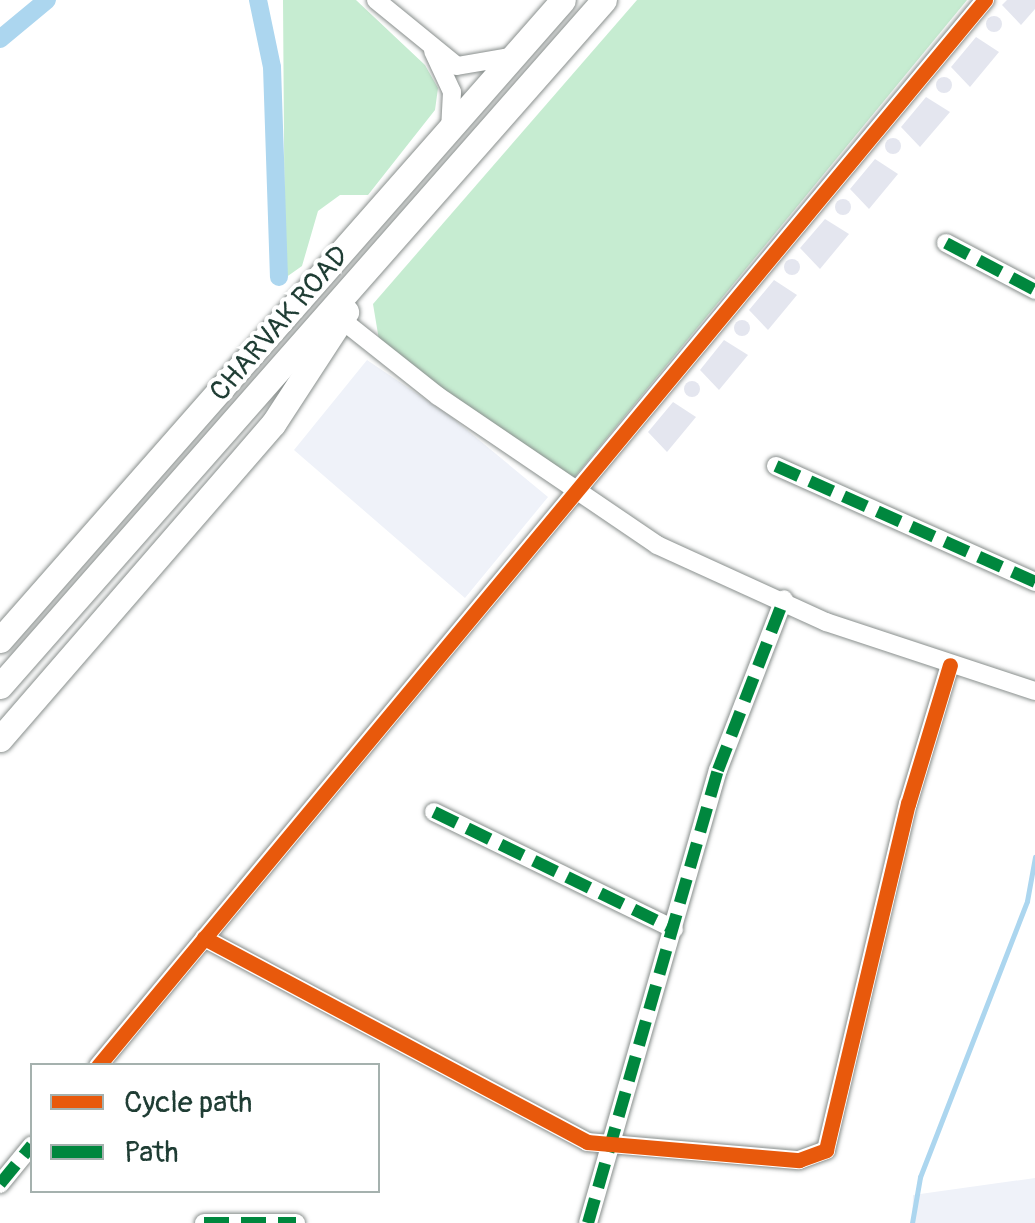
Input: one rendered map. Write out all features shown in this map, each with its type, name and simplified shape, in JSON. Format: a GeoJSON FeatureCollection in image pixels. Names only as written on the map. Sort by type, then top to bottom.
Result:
{"type":"FeatureCollection","features":[{"type":"Feature","properties":{"kind":"highway","name":"CHARVAK ROAD"},"geometry":{"type":"LineString","coordinates":[[0,640],[563,0]]}},
{"type":"Feature","properties":{"kind":"highway","name":"CHARVAK ROAD"},"geometry":{"type":"LineString","coordinates":[[0,686],[604,0]]}},
{"type":"Feature","properties":{"kind":"highway"},"geometry":{"type":"LineString","coordinates":[[0,739],[272,424],[342,320],[370,266]]}},
{"type":"Feature","properties":{"kind":"street"},"geometry":{"type":"LineString","coordinates":[[376,0],[457,66],[477,67],[518,52]]}},
{"type":"Feature","properties":{"kind":"street"},"geometry":{"type":"LineString","coordinates":[[100,1063],[984,0]]}},
{"type":"Feature","properties":{"kind":"street"},"geometry":{"type":"LineString","coordinates":[[433,50],[454,102],[449,131]]}},
{"type":"Feature","properties":{"kind":"street"},"geometry":{"type":"LineString","coordinates":[[946,243],[1035,290]]}},
{"type":"Feature","properties":{"kind":"street"},"geometry":{"type":"LineString","coordinates":[[342,320],[574,492],[657,545],[784,599],[826,622],[950,666],[1035,690]]}},
{"type":"Feature","properties":{"kind":"street"},"geometry":{"type":"LineString","coordinates":[[776,466],[1035,582]]}},
{"type":"Feature","properties":{"kind":"street"},"geometry":{"type":"LineString","coordinates":[[588,1223],[606,1145],[674,928],[718,770],[784,599]]}},
{"type":"Feature","properties":{"kind":"street"},"geometry":{"type":"LineString","coordinates":[[204,938],[587,1142],[799,1160],[826,1150],[908,804],[950,666]]}},
{"type":"Feature","properties":{"kind":"street"},"geometry":{"type":"LineString","coordinates":[[434,812],[674,928]]}},
{"type":"Feature","properties":{"kind":"street"},"geometry":{"type":"LineString","coordinates":[[0,1184],[30,1147]]}},
{"type":"Feature","properties":{"kind":"street"},"geometry":{"type":"LineString","coordinates":[[204,1223],[296,1223]]}},
{"type":"Feature","properties":{"kind":"shaded area"},"geometry":{"type":"Polygon","coordinates":[[[367,360],[450,416],[548,497],[465,598],[294,450],[367,360]]]}},
{"type":"Feature","properties":{"kind":"shaded area"},"geometry":{"type":"Polygon","coordinates":[[[1035,1178],[1035,1223],[912,1223],[913,1195],[1035,1178]]]}},
{"type":"Feature","properties":{"kind":"green space"},"geometry":{"type":"Polygon","coordinates":[[[283,0],[356,0],[425,65],[438,88],[435,110],[368,195],[340,195],[318,211],[302,266],[285,278],[283,0]]]}},
{"type":"Feature","properties":{"kind":"green space"},"geometry":{"type":"Polygon","coordinates":[[[637,0],[967,0],[573,479],[458,404],[379,340],[373,304],[637,0]]]}},
{"type":"Feature","properties":{"kind":"building"},"geometry":{"type":"Polygon","coordinates":[[[1007,0],[1035,0],[1035,9],[1021,25],[1002,5],[1007,0]]]}},
{"type":"Feature","properties":{"kind":"building"},"geometry":{"type":"Polygon","coordinates":[[[994,16],[1002,24],[994,32],[986,24],[994,16]]]}},
{"type":"Feature","properties":{"kind":"building"},"geometry":{"type":"Polygon","coordinates":[[[976,37],[999,52],[970,87],[951,67],[976,37]]]}},
{"type":"Feature","properties":{"kind":"building"},"geometry":{"type":"Polygon","coordinates":[[[944,77],[952,85],[944,93],[936,85],[944,77]]]}},
{"type":"Feature","properties":{"kind":"building"},"geometry":{"type":"Polygon","coordinates":[[[926,97],[950,112],[920,147],[901,127],[926,97]]]}},
{"type":"Feature","properties":{"kind":"building"},"geometry":{"type":"Polygon","coordinates":[[[893,138],[901,146],[893,154],[885,146],[893,138]]]}},
{"type":"Feature","properties":{"kind":"building"},"geometry":{"type":"Polygon","coordinates":[[[875,159],[898,174],[869,209],[850,189],[875,159]]]}},
{"type":"Feature","properties":{"kind":"building"},"geometry":{"type":"Polygon","coordinates":[[[843,199],[851,207],[843,215],[835,207],[843,199]]]}},
{"type":"Feature","properties":{"kind":"building"},"geometry":{"type":"Polygon","coordinates":[[[825,219],[849,234],[820,269],[800,248],[825,219]]]}},
{"type":"Feature","properties":{"kind":"building"},"geometry":{"type":"Polygon","coordinates":[[[792,259],[800,267],[792,275],[784,267],[792,259]]]}},
{"type":"Feature","properties":{"kind":"building"},"geometry":{"type":"Polygon","coordinates":[[[774,280],[797,295],[768,330],[749,310],[774,280]]]}},
{"type":"Feature","properties":{"kind":"building"},"geometry":{"type":"Polygon","coordinates":[[[742,320],[750,328],[742,336],[734,328],[742,320]]]}},
{"type":"Feature","properties":{"kind":"building"},"geometry":{"type":"Polygon","coordinates":[[[724,340],[748,355],[719,390],[700,370],[724,340]]]}},
{"type":"Feature","properties":{"kind":"building"},"geometry":{"type":"Polygon","coordinates":[[[692,381],[700,389],[692,397],[684,389],[692,381]]]}},
{"type":"Feature","properties":{"kind":"building"},"geometry":{"type":"Polygon","coordinates":[[[673,402],[696,417],[667,452],[648,432],[673,402]]]}},
{"type":"Feature","properties":{"kind":"waterway"},"geometry":{"type":"LineString","coordinates":[[0,39],[47,0]]}},
{"type":"Feature","properties":{"kind":"waterway"},"geometry":{"type":"LineString","coordinates":[[258,0],[272,67],[279,277]]}},
{"type":"Feature","properties":{"kind":"waterway"},"geometry":{"type":"LineString","coordinates":[[912,1223],[920,1177],[1027,901],[1035,857]]}},
{"type":"Feature","properties":{"kind":"marked path"},"geometry":{"type":"LineString","coordinates":[[946,243],[1035,290]]}},
{"type":"Feature","properties":{"kind":"marked path"},"geometry":{"type":"LineString","coordinates":[[776,466],[1035,582]]}},
{"type":"Feature","properties":{"kind":"marked path"},"geometry":{"type":"LineString","coordinates":[[588,1223],[718,770],[784,599]]}},
{"type":"Feature","properties":{"kind":"marked path"},"geometry":{"type":"LineString","coordinates":[[434,812],[674,929]]}},
{"type":"Feature","properties":{"kind":"marked path"},"geometry":{"type":"LineString","coordinates":[[0,1184],[30,1147]]}},
{"type":"Feature","properties":{"kind":"marked path"},"geometry":{"type":"LineString","coordinates":[[204,1223],[296,1223]]}},
{"type":"Feature","properties":{"kind":"cycle path"},"geometry":{"type":"LineString","coordinates":[[100,1063],[985,0]]}},
{"type":"Feature","properties":{"kind":"cycle path"},"geometry":{"type":"LineString","coordinates":[[204,938],[587,1142],[799,1160],[826,1150],[908,804],[950,665]]}}]}
